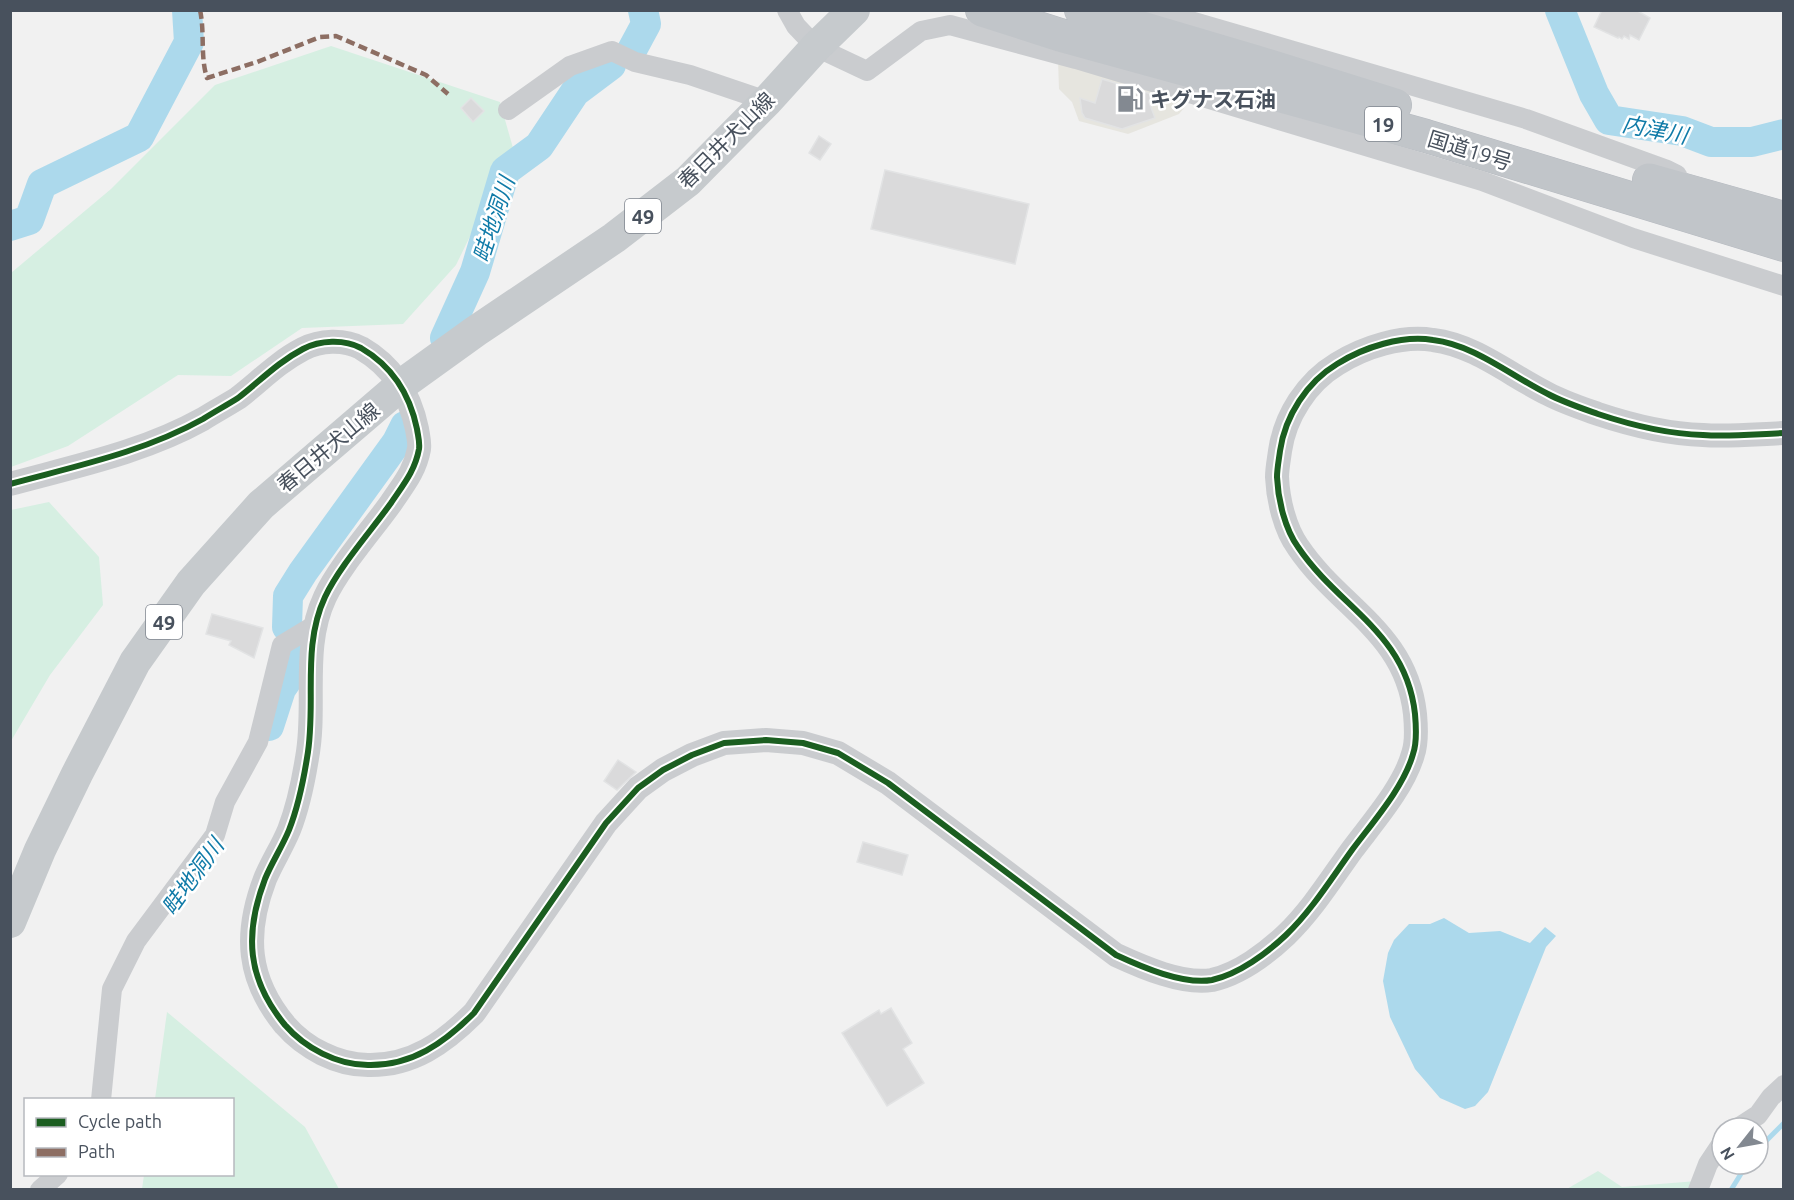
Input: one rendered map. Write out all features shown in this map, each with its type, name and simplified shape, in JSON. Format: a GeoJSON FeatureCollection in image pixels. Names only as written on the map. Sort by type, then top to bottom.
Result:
{"type":"FeatureCollection","features":[{"type":"Feature","properties":{"kind":"highway","name":"国道19号"},"geometry":{"type":"LineString","coordinates":[[982,10],[1060,35],[1426,136],[1784,244]]}},
{"type":"Feature","properties":{"kind":"highway","name":"国道19号"},"geometry":{"type":"LineString","coordinates":[[1081,10],[1443,120],[1784,218]]}},
{"type":"Feature","properties":{"kind":"main road","name":"春日井犬山線"},"geometry":{"type":"LineString","coordinates":[[10,922],[54,822],[135,662],[191,583],[261,505],[401,385],[476,331],[614,238],[688,181],[854,10]]}},
{"type":"Feature","properties":{"kind":"street"},"geometry":{"type":"LineString","coordinates":[[787,10],[796,26],[816,47],[867,71],[921,32],[950,25],[1076,59],[1482,181],[1633,238],[1784,286]]}},
{"type":"Feature","properties":{"kind":"street"},"geometry":{"type":"LineString","coordinates":[[1154,10],[1526,118],[1667,170],[1716,200]]}},
{"type":"Feature","properties":{"kind":"street"},"geometry":{"type":"LineString","coordinates":[[508,110],[570,66],[612,51],[635,62],[690,75],[767,101]]}},
{"type":"Feature","properties":{"kind":"street"},"geometry":{"type":"LineString","coordinates":[[10,484],[158,441],[237,398],[285,358],[311,344],[336,341],[357,346],[379,360],[401,385],[414,414],[420,445],[413,472],[334,582],[325,597],[315,625],[311,663],[312,736],[300,800],[288,832],[265,879],[254,917],[251,949],[258,981],[274,1011],[289,1030],[308,1047],[332,1059],[366,1066],[402,1062],[430,1050],[453,1034],[474,1013],[606,823],[638,788],[663,770],[692,755],[724,743],[775,741],[803,743],[838,753],[888,783],[1116,955],[1151,972],[1182,978],[1211,980],[1240,969],[1285,936],[1306,914],[1396,791],[1414,753],[1415,716],[1409,681],[1394,653],[1367,619],[1316,570],[1296,545],[1281,509],[1277,477],[1282,435],[1295,408],[1314,381],[1338,363],[1363,350],[1397,341],[1432,339],[1463,348],[1550,395],[1598,414],[1653,429],[1702,435],[1784,433]]}},
{"type":"Feature","properties":{"kind":"street"},"geometry":{"type":"LineString","coordinates":[[101,1098],[112,989],[136,941],[215,835],[225,802],[258,742],[282,645],[315,625]]}},
{"type":"Feature","properties":{"kind":"street"},"geometry":{"type":"LineString","coordinates":[[1756,1116],[1784,1085]]}},
{"type":"Feature","properties":{"kind":"street"},"geometry":{"type":"LineString","coordinates":[[1698,1190],[1710,1161]]}},
{"type":"Feature","properties":{"kind":"street"},"geometry":{"type":"LineString","coordinates":[[40,1190],[56,1176]]}},
{"type":"Feature","properties":{"kind":"shaded area","name":"キグナス石油"},"geometry":{"type":"Polygon","coordinates":[[[1058,60],[1193,97],[1179,114],[1128,134],[1079,121],[1072,102],[1059,89],[1058,60]]]}},
{"type":"Feature","properties":{"kind":"green space"},"geometry":{"type":"Polygon","coordinates":[[[331,46],[500,102],[513,148],[456,265],[403,324],[302,328],[231,376],[178,375],[68,446],[11,467],[11,273],[111,189],[215,85],[331,46]]]}},
{"type":"Feature","properties":{"kind":"green space"},"geometry":{"type":"Polygon","coordinates":[[[49,502],[99,557],[103,605],[50,675],[11,741],[11,510],[49,502]]]}},
{"type":"Feature","properties":{"kind":"green space"},"geometry":{"type":"Polygon","coordinates":[[[167,1012],[305,1127],[339,1189],[142,1189],[144,1176],[234,1176],[234,1098],[155,1098],[167,1012]]]}},
{"type":"Feature","properties":{"kind":"green space"},"geometry":{"type":"Polygon","coordinates":[[[1598,1171],[1622,1187],[1697,1181],[1696,1189],[1565,1190],[1598,1171]]]}},
{"type":"Feature","properties":{"kind":"water"},"geometry":{"type":"Polygon","coordinates":[[[1444,918],[1469,933],[1500,931],[1530,943],[1545,927],[1556,936],[1546,947],[1488,1092],[1475,1106],[1465,1109],[1440,1098],[1415,1069],[1390,1017],[1383,981],[1388,953],[1394,940],[1409,924],[1430,924],[1444,918]]]}},
{"type":"Feature","properties":{"kind":"building"},"geometry":{"type":"Polygon","coordinates":[[[1602,10],[1636,10],[1650,18],[1639,40],[1630,35],[1629,39],[1624,36],[1622,39],[1594,27],[1602,10]]]}},
{"type":"Feature","properties":{"kind":"building"},"geometry":{"type":"Polygon","coordinates":[[[1102,79],[1151,94],[1149,102],[1155,118],[1122,129],[1085,118],[1080,98],[1095,103],[1102,79]]]}},
{"type":"Feature","properties":{"kind":"building"},"geometry":{"type":"Polygon","coordinates":[[[471,98],[484,111],[473,122],[461,108],[471,98]]]}},
{"type":"Feature","properties":{"kind":"building"},"geometry":{"type":"Polygon","coordinates":[[[819,136],[831,144],[820,160],[809,153],[819,136]]]}},
{"type":"Feature","properties":{"kind":"building"},"geometry":{"type":"Polygon","coordinates":[[[885,170],[1029,204],[1015,264],[871,229],[885,170]]]}},
{"type":"Feature","properties":{"kind":"building"},"geometry":{"type":"Polygon","coordinates":[[[212,614],[263,628],[254,658],[229,645],[231,641],[206,634],[212,614]]]}},
{"type":"Feature","properties":{"kind":"building"},"geometry":{"type":"Polygon","coordinates":[[[618,760],[636,772],[617,790],[604,781],[618,760]]]}},
{"type":"Feature","properties":{"kind":"building"},"geometry":{"type":"Polygon","coordinates":[[[863,842],[908,855],[902,875],[857,862],[863,842]]]}},
{"type":"Feature","properties":{"kind":"building"},"geometry":{"type":"Polygon","coordinates":[[[891,1008],[912,1043],[903,1049],[924,1083],[887,1106],[842,1033],[879,1010],[881,1014],[891,1008]]]}},
{"type":"Feature","properties":{"kind":"waterway"},"geometry":{"type":"LineString","coordinates":[[10,226],[29,220],[42,184],[139,137],[189,42],[187,10]]}},
{"type":"Feature","properties":{"kind":"waterway","name":"畦地洞川"},"geometry":{"type":"LineString","coordinates":[[632,50],[646,24],[643,10]]}},
{"type":"Feature","properties":{"kind":"waterway","name":"内津川"},"geometry":{"type":"LineString","coordinates":[[1560,10],[1594,94],[1609,120],[1682,131],[1711,142],[1752,142],[1784,134]]}},
{"type":"Feature","properties":{"kind":"waterway","name":"畦地洞川"},"geometry":{"type":"LineString","coordinates":[[445,338],[475,272],[505,171],[539,146],[575,92],[611,65]]}},
{"type":"Feature","properties":{"kind":"waterway","name":"畦地洞川"},"geometry":{"type":"LineString","coordinates":[[287,627],[288,596],[397,442],[405,426]]}},
{"type":"Feature","properties":{"kind":"waterway","name":"畦地洞川"},"geometry":{"type":"LineString","coordinates":[[269,726],[281,689],[292,673],[290,655]]}},
{"type":"Feature","properties":{"kind":"waterway"},"geometry":{"type":"LineString","coordinates":[[1770,1137],[1784,1123]]}},
{"type":"Feature","properties":{"kind":"waterway"},"geometry":{"type":"LineString","coordinates":[[1731,1190],[1740,1176]]}},
{"type":"Feature","properties":{"kind":"marked path"},"geometry":{"type":"LineString","coordinates":[[200,10],[207,78],[257,62],[320,37],[336,36],[426,75],[448,94]]}},
{"type":"Feature","properties":{"kind":"cycle path"},"geometry":{"type":"LineString","coordinates":[[10,484],[109,457],[180,431],[238,398],[294,354],[317,344],[340,342],[361,348],[382,363],[398,382],[414,416],[419,441],[417,457],[412,471],[400,490],[331,585],[318,616],[311,656],[310,738],[302,786],[289,830],[265,879],[258,899],[252,937],[256,973],[272,1008],[285,1025],[302,1041],[322,1054],[345,1062],[368,1065],[399,1062],[413,1057],[439,1043],[463,1024],[474,1013],[606,823],[638,788],[663,770],[692,755],[724,743],[766,740],[803,743],[838,753],[888,783],[1116,955],[1163,974],[1188,980],[1212,980],[1232,973],[1261,956],[1278,942],[1313,905],[1395,792],[1409,766],[1415,745],[1415,714],[1409,686],[1399,662],[1385,641],[1314,568],[1293,540],[1283,514],[1277,477],[1283,438],[1292,413],[1316,380],[1326,371],[1359,352],[1396,341],[1433,340],[1448,343],[1478,355],[1560,400],[1623,422],[1663,431],[1690,434],[1723,436],[1784,433]]}},
{"type":"Feature","properties":{"kind":"place","name":"キグナス石油"},"geometry":{"type":"Point","coordinates":[1130,99]}}]}
